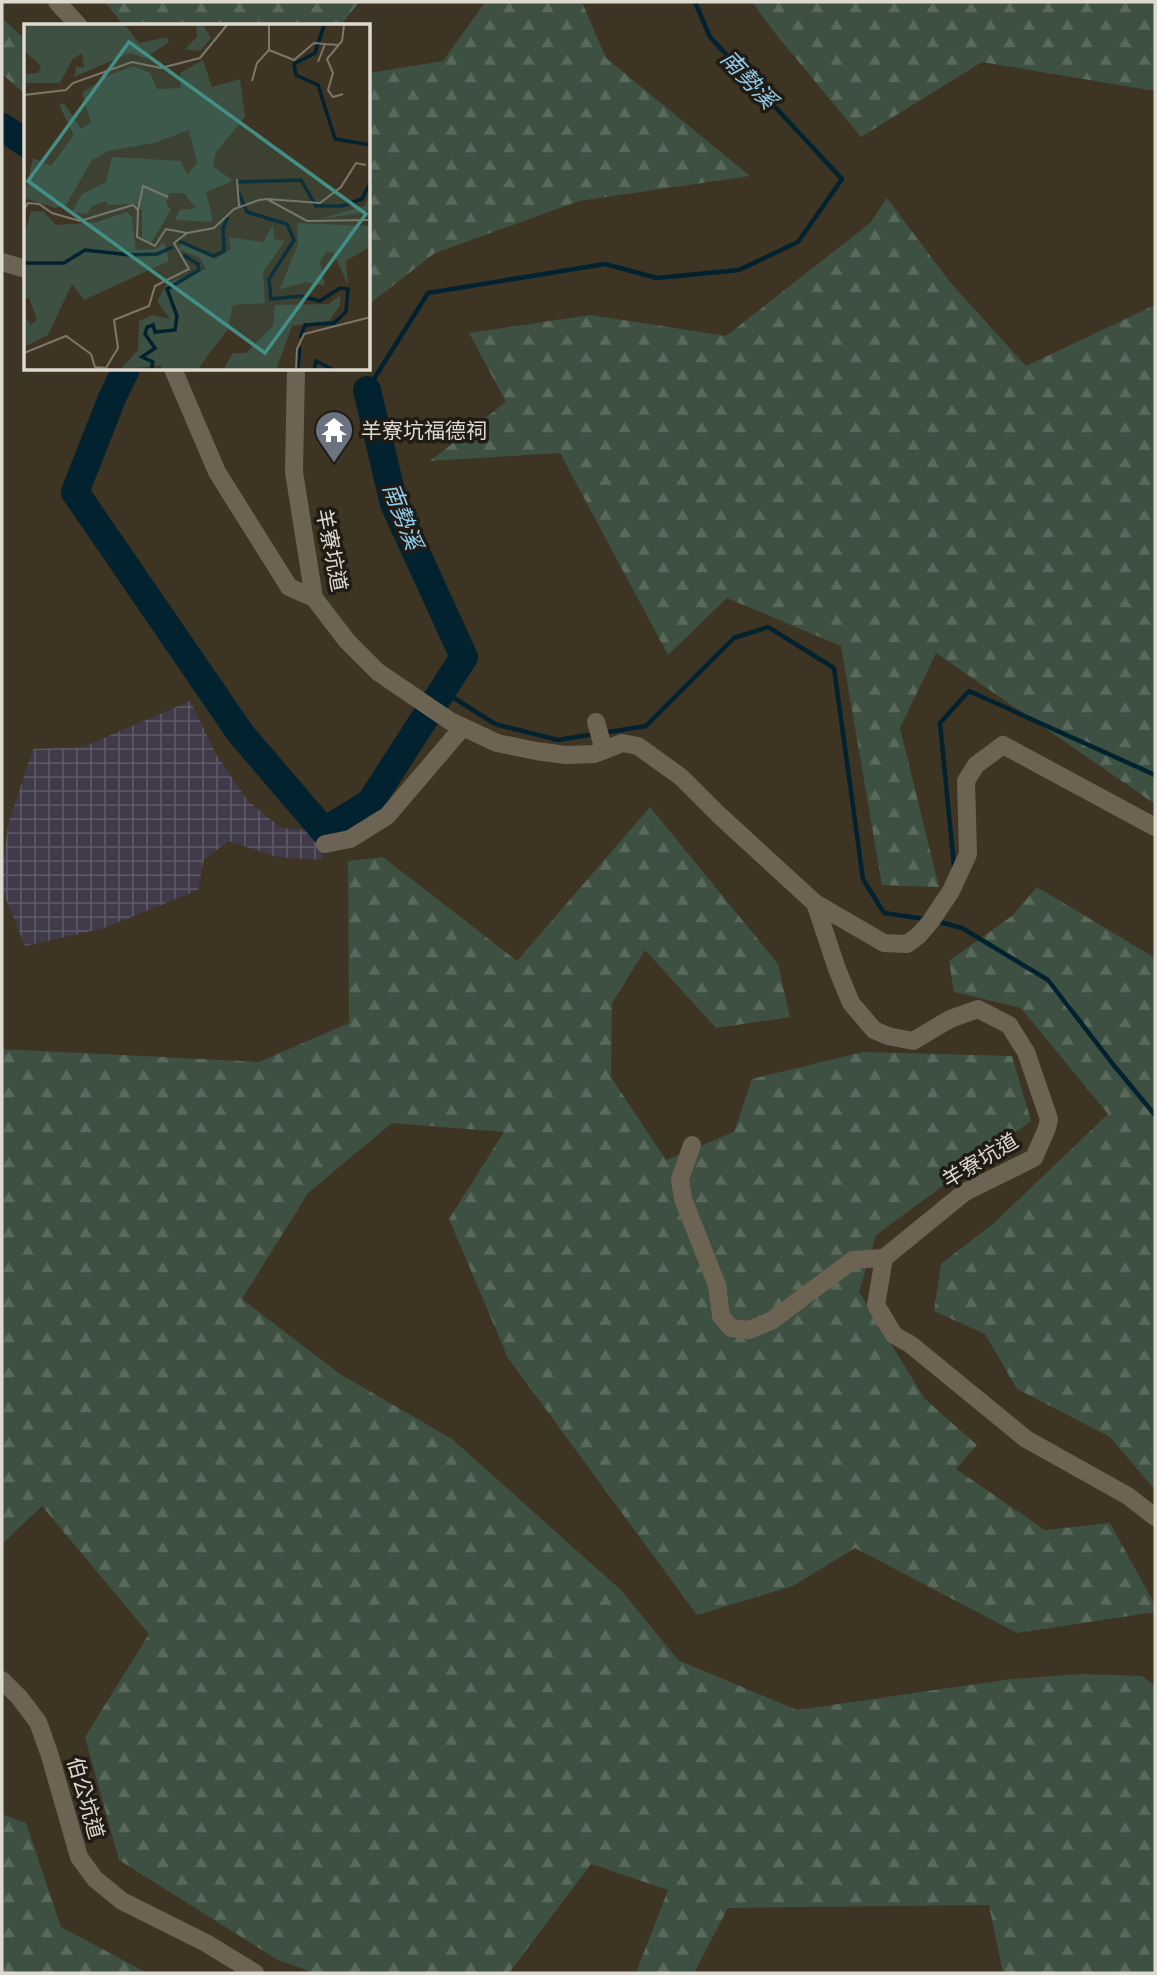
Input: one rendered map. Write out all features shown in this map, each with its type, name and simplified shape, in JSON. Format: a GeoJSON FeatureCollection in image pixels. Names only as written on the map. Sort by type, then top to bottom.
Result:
{"type":"FeatureCollection","features":[{"type":"Feature","properties":{"kind":"street"},"geometry":{"type":"LineString","coordinates":[[57,2],[77,24]]}},
{"type":"Feature","properties":{"kind":"street"},"geometry":{"type":"LineString","coordinates":[[2,262],[24,268]]}},
{"type":"Feature","properties":{"kind":"street"},"geometry":{"type":"LineString","coordinates":[[174,371],[217,472],[289,587],[314,598]]}},
{"type":"Feature","properties":{"kind":"street","name":"羊寮坑道"},"geometry":{"type":"LineString","coordinates":[[296,371],[294,472],[314,598],[347,641],[378,672],[457,724]]}},
{"type":"Feature","properties":{"kind":"street"},"geometry":{"type":"LineString","coordinates":[[596,722],[604,750]]}},
{"type":"Feature","properties":{"kind":"street"},"geometry":{"type":"LineString","coordinates":[[325,844],[350,839],[387,816],[457,724],[497,743],[566,755],[594,754],[622,744],[638,746],[681,777],[816,903],[884,943],[907,944],[919,935],[951,891],[968,854],[966,781],[976,765],[1003,745],[1155,827]]}},
{"type":"Feature","properties":{"kind":"street","name":"羊寮坑道"},"geometry":{"type":"LineString","coordinates":[[816,903],[851,1003],[874,1030],[913,1041],[950,1019],[978,1009],[1009,1025],[1026,1052],[1049,1119],[1034,1158],[965,1192],[884,1258]]}},
{"type":"Feature","properties":{"kind":"street"},"geometry":{"type":"LineString","coordinates":[[692,1145],[680,1179],[683,1199],[717,1285],[721,1316],[731,1328],[749,1329],[771,1321],[853,1260],[884,1258],[876,1305],[894,1335],[910,1344],[1026,1438],[1128,1496],[1155,1517]]}},
{"type":"Feature","properties":{"kind":"street","name":"伯公坑道"},"geometry":{"type":"LineString","coordinates":[[2,1680],[38,1722],[79,1857],[95,1879],[122,1901],[206,1943],[256,1973]]}},
{"type":"Feature","properties":{"kind":"shaded area"},"geometry":{"type":"Polygon","coordinates":[[[190,701],[217,756],[248,801],[281,828],[318,831],[323,860],[277,857],[229,841],[204,859],[198,890],[104,928],[25,946],[2,890],[2,875],[8,825],[33,749],[83,747],[190,701]]]}},
{"type":"Feature","properties":{"kind":"green space"},"geometry":{"type":"Polygon","coordinates":[[[105,2],[359,2],[342,24],[122,24],[105,2]]]}},
{"type":"Feature","properties":{"kind":"green space"},"geometry":{"type":"Polygon","coordinates":[[[485,2],[582,2],[606,58],[750,176],[579,201],[435,253],[371,302],[371,73],[443,61],[485,2]]]}},
{"type":"Feature","properties":{"kind":"green space"},"geometry":{"type":"Polygon","coordinates":[[[752,2],[1155,2],[1155,91],[982,62],[861,137],[752,2]]]}},
{"type":"Feature","properties":{"kind":"green space"},"geometry":{"type":"Polygon","coordinates":[[[2,18],[24,38],[24,93],[2,74],[2,18]]]}},
{"type":"Feature","properties":{"kind":"green space"},"geometry":{"type":"Polygon","coordinates":[[[887,198],[949,281],[1026,366],[1155,305],[1155,804],[936,653],[900,728],[939,887],[882,885],[841,646],[727,598],[668,655],[560,453],[430,461],[506,402],[469,333],[590,315],[726,336],[870,223],[887,198]]]}},
{"type":"Feature","properties":{"kind":"green space"},"geometry":{"type":"Polygon","coordinates":[[[650,807],[778,964],[790,1017],[716,1028],[645,950],[612,1003],[611,1077],[666,1160],[734,1132],[752,1079],[863,1052],[1012,1056],[1031,1121],[876,1235],[859,1292],[925,1399],[977,1445],[956,1469],[1045,1530],[1110,1523],[1155,1605],[1155,1612],[1017,1633],[855,1548],[793,1586],[697,1615],[508,1358],[449,1219],[504,1132],[392,1123],[308,1193],[242,1299],[340,1374],[452,1439],[622,1591],[678,1660],[797,1710],[1011,1679],[1082,1674],[1142,1676],[1155,1686],[1155,1973],[1003,1973],[989,1905],[728,1908],[694,1973],[636,1973],[668,1890],[591,1864],[509,1973],[315,1973],[278,1960],[119,1860],[85,1737],[149,1634],[42,1506],[2,1544],[2,1049],[259,1062],[349,1023],[348,861],[383,857],[517,961],[650,807]]]}},
{"type":"Feature","properties":{"kind":"green space"},"geometry":{"type":"Polygon","coordinates":[[[1037,887],[1155,958],[1155,1490],[1110,1437],[1017,1389],[985,1334],[934,1311],[941,1264],[994,1223],[1108,1114],[1021,1008],[954,992],[949,961],[1012,916],[1037,887]]]}},
{"type":"Feature","properties":{"kind":"green space"},"geometry":{"type":"Polygon","coordinates":[[[2,1814],[26,1823],[61,1927],[147,1973],[2,1973],[2,1814]]]}},
{"type":"Feature","properties":{"kind":"waterway","name":"南勢溪"},"geometry":{"type":"LineString","coordinates":[[367,390],[428,293],[605,264],[657,278],[739,270],[798,242],[842,179],[710,37],[695,2]]}},
{"type":"Feature","properties":{"kind":"waterway","name":"南勢溪"},"geometry":{"type":"LineString","coordinates":[[2,127],[24,142]]}},
{"type":"Feature","properties":{"kind":"waterway","name":"南勢溪"},"geometry":{"type":"LineString","coordinates":[[125,371],[75,492],[241,734],[324,831],[370,803],[464,657],[394,504],[367,390]]}},
{"type":"Feature","properties":{"kind":"waterway"},"geometry":{"type":"LineString","coordinates":[[603,733],[646,726],[734,638],[768,627],[834,668],[863,879],[884,913],[925,919]]}},
{"type":"Feature","properties":{"kind":"waterway"},"geometry":{"type":"LineString","coordinates":[[443,691],[495,724],[558,740],[594,734]]}},
{"type":"Feature","properties":{"kind":"waterway"},"geometry":{"type":"LineString","coordinates":[[954,866],[940,723],[969,691],[1155,775]]}},
{"type":"Feature","properties":{"kind":"waterway"},"geometry":{"type":"LineString","coordinates":[[936,921],[962,928],[1048,980],[1155,1115]]}},
{"type":"Feature","properties":{"kind":"place","name":"羊寮坑福德祠"},"geometry":{"type":"Point","coordinates":[334,464]}}]}
